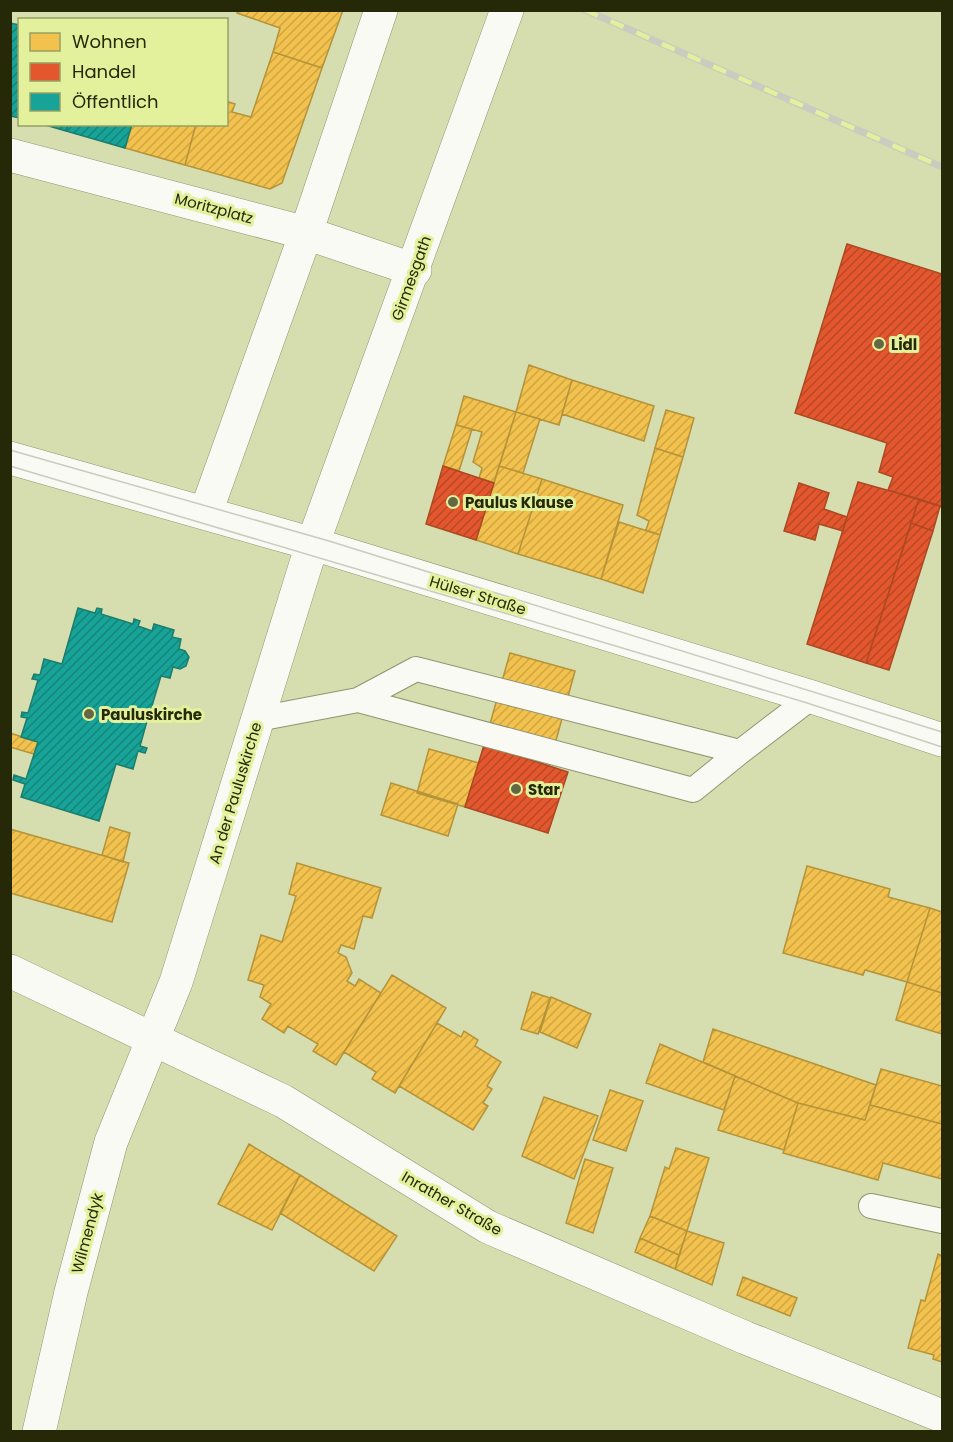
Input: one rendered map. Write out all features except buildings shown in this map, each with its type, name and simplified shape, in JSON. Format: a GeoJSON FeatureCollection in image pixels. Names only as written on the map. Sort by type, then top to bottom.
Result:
{"type":"FeatureCollection","features":[{"type":"Feature","properties":{"kind":"street"},"geometry":{"type":"LineString","coordinates":[[206,513],[306,233],[381,10]]}},
{"type":"Feature","properties":{"kind":"street","name":"Girmesgath"},"geometry":{"type":"LineString","coordinates":[[313,544],[415,270],[507,10]]}},
{"type":"Feature","properties":{"kind":"street","name":"Moritzplatz"},"geometry":{"type":"LineString","coordinates":[[10,154],[306,233],[415,270]]}},
{"type":"Feature","properties":{"kind":"street","name":"Hülser Straße"},"geometry":{"type":"LineString","coordinates":[[10,458],[313,544],[812,697],[942,740]]}},
{"type":"Feature","properties":{"kind":"street","name":"An der Pauluskirche"},"geometry":{"type":"LineString","coordinates":[[152,1039],[176,982],[313,544]]}},
{"type":"Feature","properties":{"kind":"street","name":"Inrather Straße"},"geometry":{"type":"LineString","coordinates":[[10,971],[283,1101],[488,1227],[746,1338],[942,1416]]}},
{"type":"Feature","properties":{"kind":"street","name":"Wilmendyk"},"geometry":{"type":"LineString","coordinates":[[39,1431],[70,1292],[111,1142],[152,1039]]}},
{"type":"Feature","properties":{"kind":"lane"},"geometry":{"type":"LineString","coordinates":[[258,718],[358,700],[416,669],[740,752]]}},
{"type":"Feature","properties":{"kind":"lane"},"geometry":{"type":"LineString","coordinates":[[358,700],[693,790],[812,697]]}},
{"type":"Feature","properties":{"kind":"lane"},"geometry":{"type":"LineString","coordinates":[[872,1206],[942,1221]]}},
{"type":"Feature","properties":{"kind":"tram line"},"geometry":{"type":"LineString","coordinates":[[10,450],[329,541],[942,732]]}},
{"type":"Feature","properties":{"kind":"tram line"},"geometry":{"type":"LineString","coordinates":[[10,466],[804,702],[942,747]]}},
{"type":"Feature","properties":{"kind":"railway"},"geometry":{"type":"LineString","coordinates":[[585,10],[942,167]]}},
{"type":"Feature","properties":{"kind":"place","name":"Lidl"},"geometry":{"type":"Point","coordinates":[879,344]}},
{"type":"Feature","properties":{"kind":"place","name":"Paulus Klause"},"geometry":{"type":"Point","coordinates":[453,502]}},
{"type":"Feature","properties":{"kind":"place","name":"Pauluskirche"},"geometry":{"type":"Point","coordinates":[89,714]}},
{"type":"Feature","properties":{"kind":"place","name":"Star"},"geometry":{"type":"Point","coordinates":[516,789]}}]}
